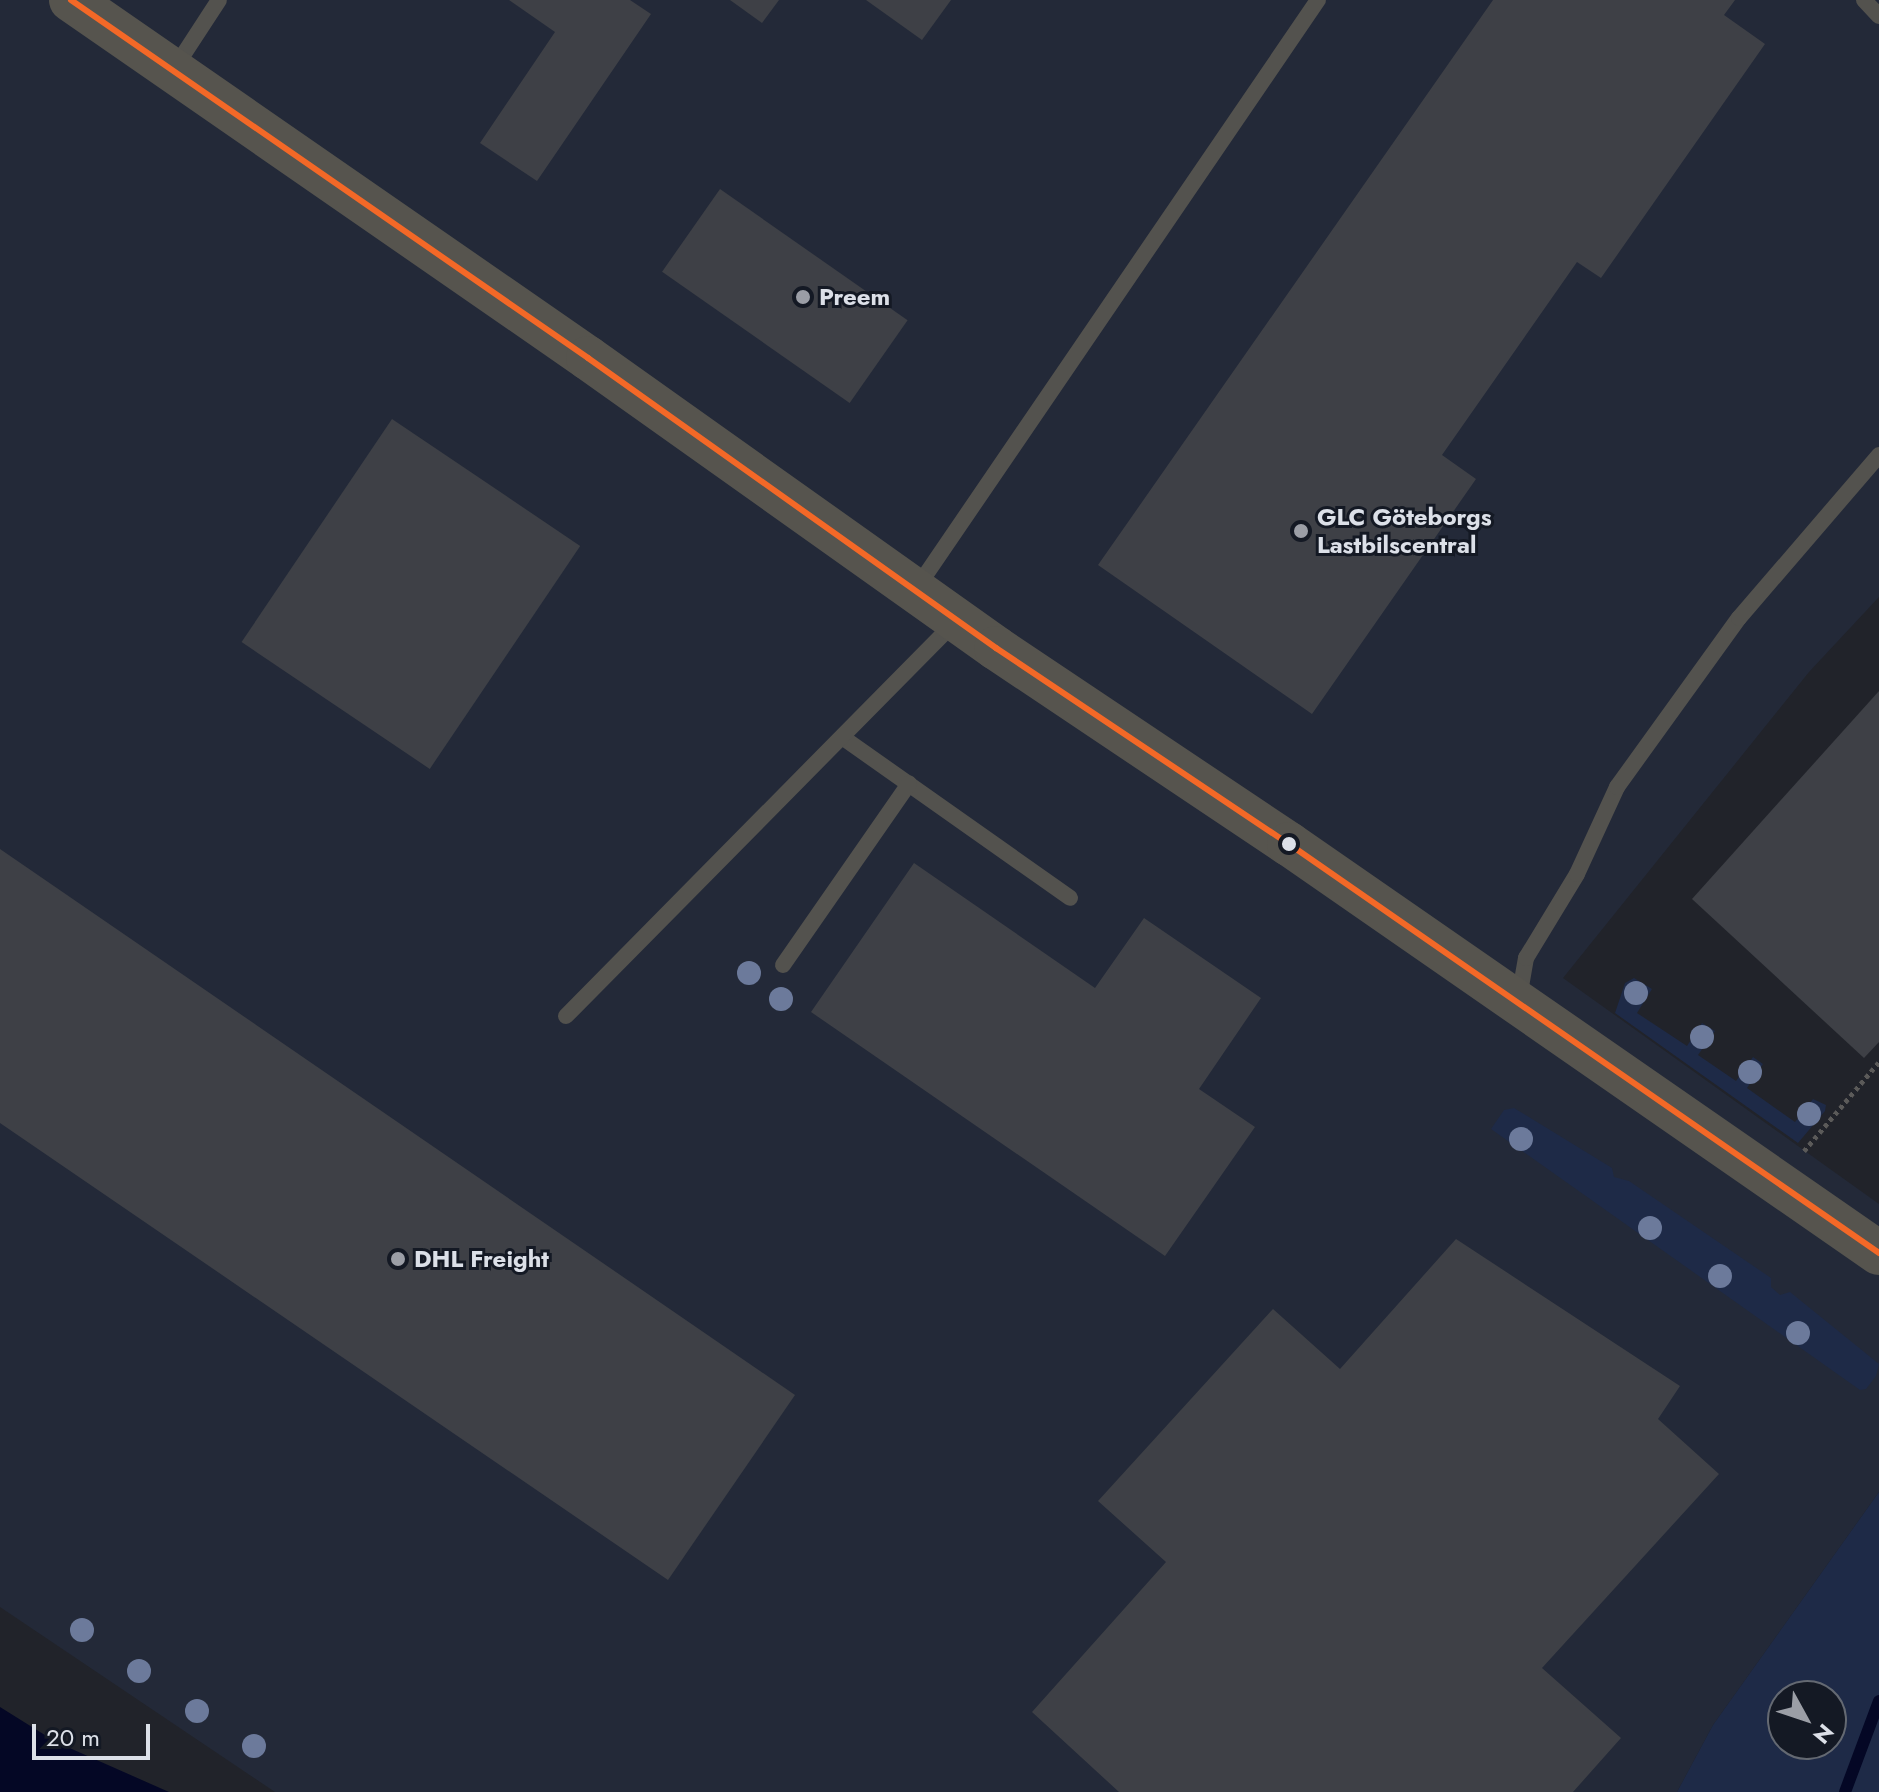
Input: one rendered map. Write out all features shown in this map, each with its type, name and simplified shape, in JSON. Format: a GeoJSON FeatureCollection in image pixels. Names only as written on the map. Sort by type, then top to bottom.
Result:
{"type":"FeatureCollection","features":[{"type":"Feature","properties":{"kind":"street"},"geometry":{"type":"LineString","coordinates":[[71,0],[957,620],[1518,1002],[1879,1253]]}},
{"type":"Feature","properties":{"kind":"lane"},"geometry":{"type":"LineString","coordinates":[[173,70],[219,0]]}},
{"type":"Feature","properties":{"kind":"lane"},"geometry":{"type":"LineString","coordinates":[[915,590],[1318,0]]}},
{"type":"Feature","properties":{"kind":"lane"},"geometry":{"type":"LineString","coordinates":[[1864,0],[1879,16]]}},
{"type":"Feature","properties":{"kind":"lane"},"geometry":{"type":"LineString","coordinates":[[1518,1002],[1526,958],[1577,874],[1617,787],[1739,618],[1879,455]]}},
{"type":"Feature","properties":{"kind":"lane"},"geometry":{"type":"LineString","coordinates":[[566,1016],[957,620]]}},
{"type":"Feature","properties":{"kind":"lane"},"geometry":{"type":"LineString","coordinates":[[842,737],[1070,898]]}},
{"type":"Feature","properties":{"kind":"lane"},"geometry":{"type":"LineString","coordinates":[[783,965],[909,784]]}},
{"type":"Feature","properties":{"kind":"path"},"geometry":{"type":"LineString","coordinates":[[1801,1154],[1879,1062]]}},
{"type":"Feature","properties":{"kind":"shaded area"},"geometry":{"type":"Polygon","coordinates":[[[0,0],[1879,0],[1879,597],[1809,672],[1563,978],[1879,1204],[1879,1492],[1713,1725],[1677,1792],[275,1792],[0,1607],[0,0]]]}},
{"type":"Feature","properties":{"kind":"shaded area"},"geometry":{"type":"Polygon","coordinates":[[[1634,978],[1652,989],[1637,1013],[1687,1046],[1702,1023],[1715,1031],[1698,1055],[1736,1081],[1753,1057],[1763,1064],[1747,1088],[1795,1122],[1813,1099],[1826,1105],[1825,1111],[1798,1143],[1615,1013],[1625,983],[1634,978]]]}},
{"type":"Feature","properties":{"kind":"shaded area"},"geometry":{"type":"Polygon","coordinates":[[[1514,1108],[1612,1168],[1614,1177],[1629,1181],[1771,1278],[1771,1287],[1780,1295],[1790,1292],[1879,1364],[1876,1376],[1866,1389],[1860,1390],[1491,1129],[1504,1110],[1514,1108]]]}},
{"type":"Feature","properties":{"kind":"shaded area"},"geometry":{"type":"Polygon","coordinates":[[[1879,1492],[1879,1792],[1677,1792],[1713,1725],[1879,1492]]]}},
{"type":"Feature","properties":{"kind":"shaded area"},"geometry":{"type":"Polygon","coordinates":[[[0,1707],[56,1742],[169,1792],[0,1792],[0,1707]]]}},
{"type":"Feature","properties":{"kind":"building"},"geometry":{"type":"Polygon","coordinates":[[[509,0],[630,0],[651,14],[537,181],[480,143],[555,32],[509,0]]]}},
{"type":"Feature","properties":{"kind":"building"},"geometry":{"type":"Polygon","coordinates":[[[730,0],[779,0],[762,23],[730,0]]]}},
{"type":"Feature","properties":{"kind":"building"},"geometry":{"type":"Polygon","coordinates":[[[866,0],[951,0],[922,40],[866,0]]]}},
{"type":"Feature","properties":{"kind":"building"},"geometry":{"type":"Polygon","coordinates":[[[1493,0],[1735,0],[1724,15],[1765,44],[1601,278],[1577,262],[1442,455],[1476,479],[1312,714],[1098,565],[1493,0]]]}},
{"type":"Feature","properties":{"kind":"building"},"geometry":{"type":"Polygon","coordinates":[[[720,189],[908,320],[850,403],[662,272],[720,189]]]}},
{"type":"Feature","properties":{"kind":"building"},"geometry":{"type":"Polygon","coordinates":[[[392,419],[580,546],[430,769],[242,642],[392,419]]]}},
{"type":"Feature","properties":{"kind":"building"},"geometry":{"type":"Polygon","coordinates":[[[1879,691],[1879,1042],[1864,1058],[1692,899],[1879,691]]]}},
{"type":"Feature","properties":{"kind":"building","name":"DHL Freight"},"geometry":{"type":"Polygon","coordinates":[[[0,849],[795,1395],[668,1580],[0,1123],[0,849]]]}},
{"type":"Feature","properties":{"kind":"building"},"geometry":{"type":"Polygon","coordinates":[[[914,863],[1095,988],[1144,918],[1261,998],[1199,1089],[1255,1127],[1165,1256],[811,1012],[914,863]]]}},
{"type":"Feature","properties":{"kind":"building"},"geometry":{"type":"Polygon","coordinates":[[[1456,1239],[1680,1386],[1658,1419],[1719,1474],[1542,1668],[1621,1738],[1573,1792],[1119,1792],[1032,1712],[1166,1562],[1098,1501],[1273,1309],[1340,1369],[1456,1239]]]}},
{"type":"Feature","properties":{"kind":"waterway"},"geometry":{"type":"LineString","coordinates":[[1845,1792],[1879,1701]]}},
{"type":"Feature","properties":{"kind":"transit line"},"geometry":{"type":"LineString","coordinates":[[71,0],[588,358],[996,648],[1289,844],[1879,1253]]}},
{"type":"Feature","properties":{"kind":"place","name":"Preem"},"geometry":{"type":"Point","coordinates":[803,297]}},
{"type":"Feature","properties":{"kind":"place","name":"GLC Göteborgs Lastbilscentral"},"geometry":{"type":"Point","coordinates":[1301,531]}},
{"type":"Feature","properties":{"kind":"place","name":"DHL Freight"},"geometry":{"type":"Point","coordinates":[398,1259]}}]}
